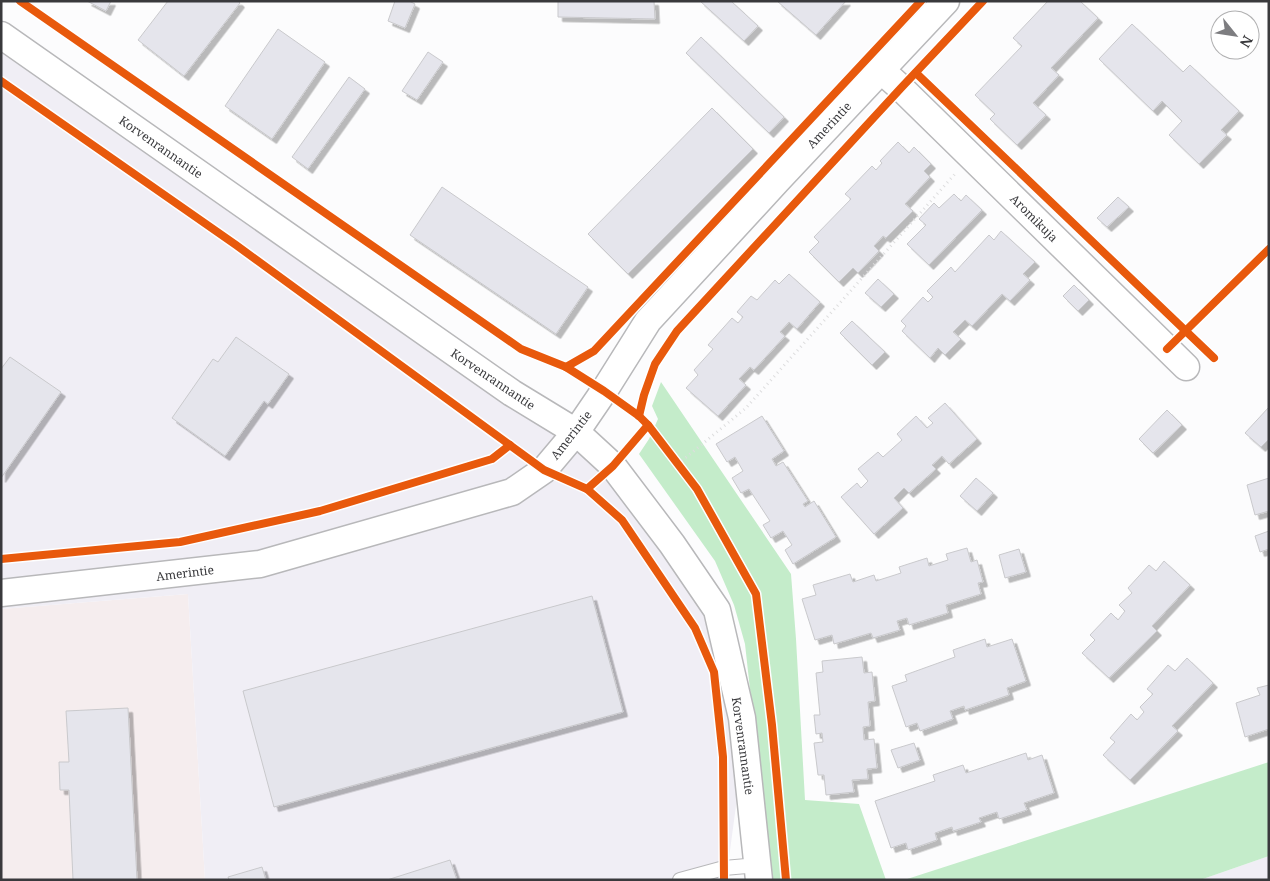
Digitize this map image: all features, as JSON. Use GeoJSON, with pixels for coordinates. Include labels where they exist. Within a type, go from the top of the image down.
{"type":"FeatureCollection","features":[{"type":"Feature","properties":{"kind":"street","name":"Amerintie"},"geometry":{"type":"LineString","coordinates":[[1,593],[260,564],[512,492],[544,470],[576,432],[648,321],[946,1]]}},
{"type":"Feature","properties":{"kind":"street","name":"Korvenrannantie"},"geometry":{"type":"LineString","coordinates":[[1,35],[512,393],[576,432],[614,466],[672,544],[717,610],[742,718],[759,872]]}},
{"type":"Feature","properties":{"kind":"street","name":"Aromikuja"},"geometry":{"type":"LineString","coordinates":[[881,70],[902,88],[1186,367]]}},
{"type":"Feature","properties":{"kind":"lane"},"geometry":{"type":"LineString","coordinates":[[680,880],[724,868],[759,872]]}},
{"type":"Feature","properties":{"kind":"path"},"geometry":{"type":"LineString","coordinates":[[672,456],[681,467],[746,408],[953,177],[967,153]]}},
{"type":"Feature","properties":{"kind":"shaded area"},"geometry":{"type":"Polygon","coordinates":[[[1,40],[576,432],[677,539],[748,717],[726,880],[205,880],[188,594],[1,609],[1,40]]]}},
{"type":"Feature","properties":{"kind":"shaded area"},"geometry":{"type":"Polygon","coordinates":[[[188,594],[205,880],[1,880],[1,609],[188,594]]]}},
{"type":"Feature","properties":{"kind":"shaded area"},"geometry":{"type":"Polygon","coordinates":[[[1269,856],[1269,880],[1200,880],[1269,856]]]}},
{"type":"Feature","properties":{"kind":"green space"},"geometry":{"type":"Polygon","coordinates":[[[661,382],[791,574],[805,800],[859,804],[886,880],[771,880],[745,644],[734,605],[715,561],[639,454],[649,439],[658,419],[652,406],[661,382]]]}},
{"type":"Feature","properties":{"kind":"green space"},"geometry":{"type":"Polygon","coordinates":[[[1269,762],[1269,856],[1200,880],[904,880],[1269,762]]]}},
{"type":"Feature","properties":{"kind":"building"},"geometry":{"type":"Polygon","coordinates":[[[87,1],[111,1],[106,11],[87,1]]]}},
{"type":"Feature","properties":{"kind":"building"},"geometry":{"type":"Polygon","coordinates":[[[168,1],[238,1],[240,3],[184,76],[138,40],[168,1]]]}},
{"type":"Feature","properties":{"kind":"building"},"geometry":{"type":"Polygon","coordinates":[[[395,1],[409,1],[415,4],[405,28],[388,21],[395,1]]]}},
{"type":"Feature","properties":{"kind":"building"},"geometry":{"type":"Polygon","coordinates":[[[558,1],[654,1],[655,19],[558,17],[558,1]]]}},
{"type":"Feature","properties":{"kind":"building"},"geometry":{"type":"Polygon","coordinates":[[[700,1],[731,1],[758,26],[744,41],[700,1]]]}},
{"type":"Feature","properties":{"kind":"building"},"geometry":{"type":"Polygon","coordinates":[[[777,1],[846,1],[816,35],[777,1]]]}},
{"type":"Feature","properties":{"kind":"building"},"geometry":{"type":"Polygon","coordinates":[[[1048,1],[1080,1],[1098,18],[1051,68],[1059,75],[1033,103],[1046,115],[1017,145],[990,119],[995,114],[975,95],[1022,46],[1013,38],[1048,1]]]}},
{"type":"Feature","properties":{"kind":"building"},"geometry":{"type":"Polygon","coordinates":[[[1132,24],[1183,72],[1190,65],[1239,111],[1221,130],[1227,135],[1199,164],[1169,135],[1182,121],[1162,101],[1153,111],[1099,59],[1132,24]]]}},
{"type":"Feature","properties":{"kind":"building"},"geometry":{"type":"Polygon","coordinates":[[[278,29],[325,62],[272,139],[225,106],[278,29]]]}},
{"type":"Feature","properties":{"kind":"building"},"geometry":{"type":"Polygon","coordinates":[[[701,37],[784,117],[769,133],[686,53],[701,37]]]}},
{"type":"Feature","properties":{"kind":"building"},"geometry":{"type":"Polygon","coordinates":[[[428,52],[443,62],[417,100],[402,91],[428,52]]]}},
{"type":"Feature","properties":{"kind":"building"},"geometry":{"type":"Polygon","coordinates":[[[349,77],[365,89],[308,169],[292,157],[349,77]]]}},
{"type":"Feature","properties":{"kind":"building"},"geometry":{"type":"Polygon","coordinates":[[[712,108],[753,149],[628,274],[588,234],[712,108]]]}},
{"type":"Feature","properties":{"kind":"building"},"geometry":{"type":"Polygon","coordinates":[[[898,142],[909,153],[914,147],[931,164],[924,171],[930,177],[905,204],[913,211],[886,238],[883,236],[874,246],[879,251],[858,273],[853,268],[839,282],[809,252],[819,242],[814,237],[851,199],[845,194],[872,166],[876,170],[882,163],[880,161],[898,142]]]}},
{"type":"Feature","properties":{"kind":"building"},"geometry":{"type":"Polygon","coordinates":[[[442,187],[588,287],[556,334],[410,235],[442,187]]]}},
{"type":"Feature","properties":{"kind":"building"},"geometry":{"type":"Polygon","coordinates":[[[954,194],[961,201],[966,195],[982,210],[929,265],[907,244],[926,225],[919,219],[934,203],[939,208],[954,194]]]}},
{"type":"Feature","properties":{"kind":"building"},"geometry":{"type":"Polygon","coordinates":[[[1118,197],[1129,207],[1107,227],[1097,218],[1118,197]]]}},
{"type":"Feature","properties":{"kind":"building"},"geometry":{"type":"Polygon","coordinates":[[[1001,231],[1035,262],[1023,274],[1030,280],[1010,301],[1002,294],[972,326],[965,320],[953,332],[961,339],[945,355],[938,348],[930,358],[902,331],[906,326],[901,321],[923,297],[928,302],[933,297],[927,291],[951,267],[955,272],[989,235],[994,240],[1001,231]]]}},
{"type":"Feature","properties":{"kind":"building"},"geometry":{"type":"Polygon","coordinates":[[[789,274],[820,302],[797,329],[789,322],[780,332],[785,336],[754,370],[750,367],[739,379],[746,385],[718,416],[686,388],[698,375],[694,370],[713,349],[708,345],[732,318],[738,323],[743,317],[737,312],[751,296],[757,300],[775,280],[779,284],[789,274]]]}},
{"type":"Feature","properties":{"kind":"building"},"geometry":{"type":"Polygon","coordinates":[[[878,279],[894,294],[881,307],[865,293],[878,279]]]}},
{"type":"Feature","properties":{"kind":"building"},"geometry":{"type":"Polygon","coordinates":[[[1074,285],[1089,300],[1078,311],[1063,296],[1074,285]]]}},
{"type":"Feature","properties":{"kind":"building"},"geometry":{"type":"Polygon","coordinates":[[[852,321],[885,352],[872,365],[840,333],[852,321]]]}},
{"type":"Feature","properties":{"kind":"building"},"geometry":{"type":"Polygon","coordinates":[[[236,337],[289,374],[268,404],[264,401],[225,456],[172,418],[213,359],[218,362],[236,337]]]}},
{"type":"Feature","properties":{"kind":"building"},"geometry":{"type":"Polygon","coordinates":[[[10,357],[61,392],[1,478],[1,369],[10,357]]]}},
{"type":"Feature","properties":{"kind":"building"},"geometry":{"type":"Polygon","coordinates":[[[945,403],[977,439],[949,464],[942,456],[932,465],[936,469],[909,493],[904,488],[894,498],[903,508],[874,534],[841,497],[857,483],[861,488],[868,481],[858,469],[878,452],[883,457],[902,440],[897,434],[916,416],[927,428],[933,423],[928,418],[945,403]]]}},
{"type":"Feature","properties":{"kind":"building"},"geometry":{"type":"Polygon","coordinates":[[[1269,407],[1269,439],[1261,447],[1245,433],[1269,407]]]}},
{"type":"Feature","properties":{"kind":"building"},"geometry":{"type":"Polygon","coordinates":[[[1167,410],[1182,425],[1153,453],[1139,439],[1167,410]]]}},
{"type":"Feature","properties":{"kind":"building"},"geometry":{"type":"Polygon","coordinates":[[[762,416],[784,451],[772,459],[776,466],[783,462],[808,501],[803,504],[805,507],[814,501],[836,537],[793,564],[785,550],[792,545],[783,531],[771,538],[763,525],[770,521],[749,489],[741,493],[732,478],[743,471],[735,457],[727,462],[716,444],[762,416]]]}},
{"type":"Feature","properties":{"kind":"building"},"geometry":{"type":"Polygon","coordinates":[[[976,478],[993,493],[977,511],[960,496],[976,478]]]}},
{"type":"Feature","properties":{"kind":"building"},"geometry":{"type":"Polygon","coordinates":[[[1269,478],[1269,511],[1255,515],[1247,485],[1269,478]]]}},
{"type":"Feature","properties":{"kind":"building"},"geometry":{"type":"Polygon","coordinates":[[[1269,531],[1269,549],[1260,552],[1255,536],[1269,531]]]}},
{"type":"Feature","properties":{"kind":"building"},"geometry":{"type":"Polygon","coordinates":[[[967,548],[971,562],[977,560],[983,582],[978,583],[981,594],[946,605],[948,613],[909,625],[907,618],[897,621],[900,630],[873,638],[871,633],[834,644],[832,635],[815,640],[802,599],[816,595],[813,585],[850,574],[853,582],[874,575],[876,581],[901,573],[899,567],[927,558],[929,566],[948,560],[946,554],[967,548]]]}},
{"type":"Feature","properties":{"kind":"building"},"geometry":{"type":"Polygon","coordinates":[[[1019,549],[1026,572],[1005,578],[999,555],[1019,549]]]}},
{"type":"Feature","properties":{"kind":"building"},"geometry":{"type":"Polygon","coordinates":[[[1164,561],[1190,585],[1152,626],[1157,631],[1109,678],[1082,653],[1095,640],[1090,635],[1111,613],[1118,620],[1125,611],[1119,605],[1132,593],[1128,588],[1149,565],[1156,571],[1164,561]]]}},
{"type":"Feature","properties":{"kind":"building"},"geometry":{"type":"Polygon","coordinates":[[[592,596],[623,712],[274,807],[243,691],[592,596]]]}},
{"type":"Feature","properties":{"kind":"building"},"geometry":{"type":"Polygon","coordinates":[[[985,639],[987,647],[1012,639],[1026,681],[1007,688],[1009,695],[965,710],[964,706],[950,711],[953,719],[920,731],[917,723],[906,727],[892,686],[907,681],[905,675],[955,657],[953,650],[985,639]]]}},
{"type":"Feature","properties":{"kind":"building"},"geometry":{"type":"Polygon","coordinates":[[[862,657],[864,673],[872,672],[875,701],[868,702],[870,726],[863,727],[864,740],[874,739],[877,768],[867,769],[868,779],[852,780],[854,792],[826,795],[824,775],[818,775],[814,743],[823,742],[822,733],[816,734],[814,715],[820,715],[816,673],[823,672],[822,661],[862,657]]]}},
{"type":"Feature","properties":{"kind":"building"},"geometry":{"type":"Polygon","coordinates":[[[1187,658],[1213,683],[1172,726],[1178,731],[1130,780],[1103,755],[1115,742],[1110,738],[1131,714],[1137,720],[1144,712],[1140,707],[1153,694],[1147,689],[1168,665],[1175,671],[1187,658]]]}},
{"type":"Feature","properties":{"kind":"building"},"geometry":{"type":"Polygon","coordinates":[[[1269,685],[1269,729],[1245,737],[1236,703],[1260,695],[1257,688],[1269,685]]]}},
{"type":"Feature","properties":{"kind":"building"},"geometry":{"type":"Polygon","coordinates":[[[128,708],[137,880],[73,880],[69,790],[60,790],[59,762],[69,762],[66,711],[128,708]]]}},
{"type":"Feature","properties":{"kind":"building"},"geometry":{"type":"Polygon","coordinates":[[[914,743],[920,760],[898,768],[891,750],[914,743]]]}},
{"type":"Feature","properties":{"kind":"building"},"geometry":{"type":"Polygon","coordinates":[[[1026,753],[1028,760],[1042,755],[1054,793],[1024,803],[1027,810],[999,819],[997,812],[979,818],[981,822],[953,831],[952,827],[935,833],[937,840],[908,850],[906,843],[891,848],[875,801],[935,781],[933,775],[963,765],[966,773],[1026,753]]]}},
{"type":"Feature","properties":{"kind":"building"},"geometry":{"type":"Polygon","coordinates":[[[450,860],[457,880],[387,880],[450,860]]]}},
{"type":"Feature","properties":{"kind":"building"},"geometry":{"type":"Polygon","coordinates":[[[262,867],[266,880],[229,880],[228,877],[262,867]]]}},
{"type":"Feature","properties":{"kind":"cycle path"},"geometry":{"type":"LineString","coordinates":[[20,1],[521,349],[566,367],[604,391],[639,416],[648,425],[697,489],[756,594],[772,725],[786,880]]}},
{"type":"Feature","properties":{"kind":"cycle path"},"geometry":{"type":"LineString","coordinates":[[566,367],[594,351],[921,1]]}},
{"type":"Feature","properties":{"kind":"cycle path"},"geometry":{"type":"LineString","coordinates":[[639,416],[655,364],[677,331],[983,1]]}},
{"type":"Feature","properties":{"kind":"cycle path"},"geometry":{"type":"LineString","coordinates":[[916,73],[1214,358]]}},
{"type":"Feature","properties":{"kind":"cycle path"},"geometry":{"type":"LineString","coordinates":[[1,81],[236,245],[544,470],[587,489],[613,466],[648,425]]}},
{"type":"Feature","properties":{"kind":"cycle path"},"geometry":{"type":"LineString","coordinates":[[1167,349],[1269,249]]}},
{"type":"Feature","properties":{"kind":"cycle path"},"geometry":{"type":"LineString","coordinates":[[1,559],[180,542],[320,511],[492,459],[510,445]]}},
{"type":"Feature","properties":{"kind":"cycle path"},"geometry":{"type":"LineString","coordinates":[[587,489],[622,520],[695,628],[714,672],[723,757],[724,880]]}}]}
